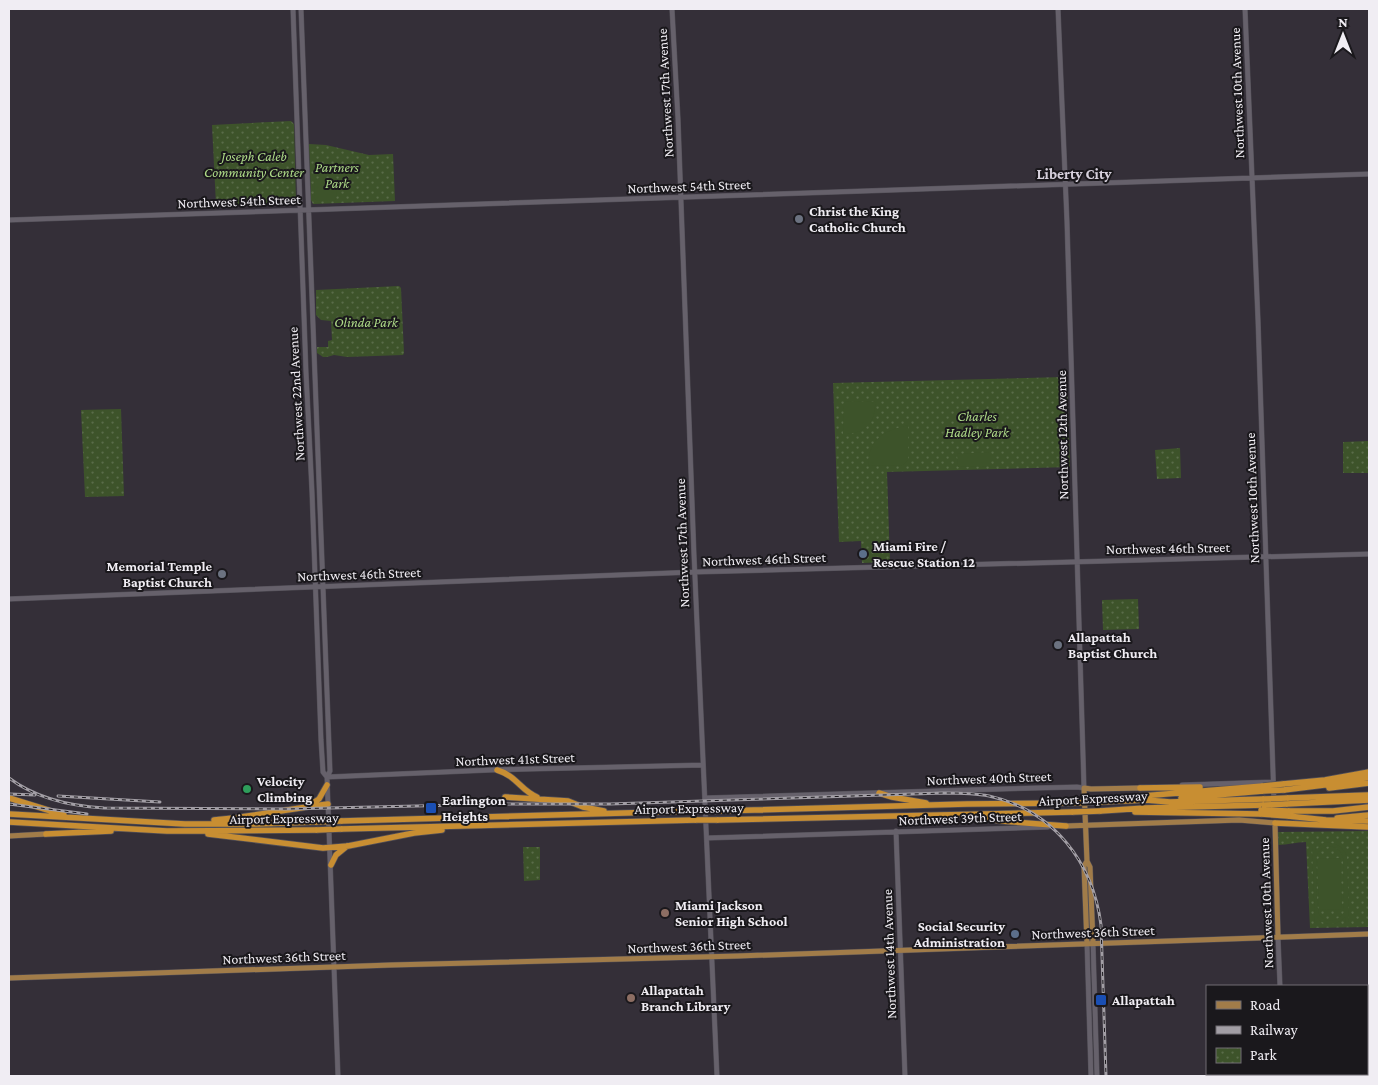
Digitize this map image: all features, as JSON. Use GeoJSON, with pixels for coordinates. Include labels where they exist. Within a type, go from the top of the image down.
{"type":"FeatureCollection","features":[{"type":"Feature","properties":{"kind":"highway"},"geometry":{"type":"LineString","coordinates":[[497,770],[510,775],[532,795],[546,799]]}},
{"type":"Feature","properties":{"kind":"highway"},"geometry":{"type":"LineString","coordinates":[[1284,787],[1369,772]]}},
{"type":"Feature","properties":{"kind":"highway"},"geometry":{"type":"LineString","coordinates":[[1146,800],[1332,784],[1369,777]]}},
{"type":"Feature","properties":{"kind":"highway"},"geometry":{"type":"LineString","coordinates":[[1284,787],[1312,789],[1369,783]]}},
{"type":"Feature","properties":{"kind":"highway"},"geometry":{"type":"LineString","coordinates":[[307,806],[319,800],[327,785]]}},
{"type":"Feature","properties":{"kind":"highway"},"geometry":{"type":"LineString","coordinates":[[1140,788],[1250,787],[1263,789]]}},
{"type":"Feature","properties":{"kind":"highway"},"geometry":{"type":"LineString","coordinates":[[1116,802],[1130,797],[1250,787]]}},
{"type":"Feature","properties":{"kind":"highway"},"geometry":{"type":"LineString","coordinates":[[879,793],[901,799],[951,805]]}},
{"type":"Feature","properties":{"kind":"highway","name":"Airport Expressway"},"geometry":{"type":"LineString","coordinates":[[9,822],[134,830],[317,830],[966,815],[1113,811],[1146,808],[1262,807],[1286,801],[1369,795]]}},
{"type":"Feature","properties":{"kind":"highway"},"geometry":{"type":"LineString","coordinates":[[505,797],[568,801],[616,814]]}},
{"type":"Feature","properties":{"kind":"highway"},"geometry":{"type":"LineString","coordinates":[[9,798],[75,818]]}},
{"type":"Feature","properties":{"kind":"highway","name":"Airport Expressway"},"geometry":{"type":"LineString","coordinates":[[9,814],[185,824],[255,824],[1146,800],[1262,807]]}},
{"type":"Feature","properties":{"kind":"highway","name":"Airport Expressway"},"geometry":{"type":"LineString","coordinates":[[1286,801],[1369,800]]}},
{"type":"Feature","properties":{"kind":"highway"},"geometry":{"type":"LineString","coordinates":[[185,824],[328,804]]}},
{"type":"Feature","properties":{"kind":"highway"},"geometry":{"type":"LineString","coordinates":[[1113,811],[1235,814],[1262,807],[1307,818],[1369,822]]}},
{"type":"Feature","properties":{"kind":"highway"},"geometry":{"type":"LineString","coordinates":[[1288,813],[1369,807]]}},
{"type":"Feature","properties":{"kind":"highway"},"geometry":{"type":"LineString","coordinates":[[966,815],[980,819],[1066,826]]}},
{"type":"Feature","properties":{"kind":"highway"},"geometry":{"type":"LineString","coordinates":[[1307,818],[1369,815]]}},
{"type":"Feature","properties":{"kind":"highway"},"geometry":{"type":"LineString","coordinates":[[1275,823],[1369,827]]}},
{"type":"Feature","properties":{"kind":"highway"},"geometry":{"type":"LineString","coordinates":[[196,831],[323,848],[348,846],[422,832],[487,826]]}},
{"type":"Feature","properties":{"kind":"highway"},"geometry":{"type":"LineString","coordinates":[[46,834],[134,830]]}},
{"type":"Feature","properties":{"kind":"highway"},"geometry":{"type":"LineString","coordinates":[[330,865],[338,853],[348,846]]}},
{"type":"Feature","properties":{"kind":"main road","name":"Northwest 22nd Avenue"},"geometry":{"type":"LineString","coordinates":[[293,9],[322,751],[323,772],[327,777]]}},
{"type":"Feature","properties":{"kind":"main road","name":"Northwest 22nd Avenue"},"geometry":{"type":"LineString","coordinates":[[300,9],[330,771],[327,777],[327,785],[338,1076]]}},
{"type":"Feature","properties":{"kind":"main road","name":"Northwest 17th Avenue"},"geometry":{"type":"LineString","coordinates":[[672,9],[716,1076]]}},
{"type":"Feature","properties":{"kind":"main road","name":"Northwest 12th Avenue"},"geometry":{"type":"LineString","coordinates":[[1058,9],[1066,184],[1086,826],[1087,861],[1084,866],[1097,1076]]}},
{"type":"Feature","properties":{"kind":"main road","name":"Northwest 10th Avenue"},"geometry":{"type":"LineString","coordinates":[[1245,9],[1280,985]]}},
{"type":"Feature","properties":{"kind":"main road","name":"Northwest 54th Street"},"geometry":{"type":"LineString","coordinates":[[9,220],[1369,174]]}},
{"type":"Feature","properties":{"kind":"main road","name":"Northwest 46th Street"},"geometry":{"type":"LineString","coordinates":[[9,599],[695,572],[1369,554]]}},
{"type":"Feature","properties":{"kind":"main road","name":"Northwest 41st Street"},"geometry":{"type":"LineString","coordinates":[[327,777],[497,770],[703,765]]}},
{"type":"Feature","properties":{"kind":"main road","name":"Northwest 40th Street"},"geometry":{"type":"LineString","coordinates":[[705,798],[1044,788],[1140,788],[1273,782]]}},
{"type":"Feature","properties":{"kind":"main road","name":"Northwest 39th Street"},"geometry":{"type":"LineString","coordinates":[[707,838],[1239,820],[1275,823]]}},
{"type":"Feature","properties":{"kind":"main road","name":"Northwest 14th Avenue"},"geometry":{"type":"LineString","coordinates":[[896,831],[905,1076]]}},
{"type":"Feature","properties":{"kind":"main road"},"geometry":{"type":"LineString","coordinates":[[9,836],[46,834]]}},
{"type":"Feature","properties":{"kind":"main road","name":"Northwest 36th Street"},"geometry":{"type":"LineString","coordinates":[[9,978],[712,957],[1369,934]]}},
{"type":"Feature","properties":{"kind":"main road","name":"Northwest 12th Avenue"},"geometry":{"type":"LineString","coordinates":[[1090,943],[1091,1076]]}},
{"type":"Feature","properties":{"kind":"green space","name":"Joseph Caleb Community Center"},"geometry":{"type":"Polygon","coordinates":[[[291,121],[294,124],[296,202],[216,205],[212,125],[291,121]]]}},
{"type":"Feature","properties":{"kind":"green space","name":"Partners Park"},"geometry":{"type":"Polygon","coordinates":[[[309,144],[326,145],[369,155],[393,154],[395,201],[313,204],[311,200],[309,144]]]}},
{"type":"Feature","properties":{"kind":"green space"},"geometry":{"type":"Polygon","coordinates":[[[323,177],[331,180],[337,189],[335,200],[317,201],[315,199],[314,180],[323,177]]]}},
{"type":"Feature","properties":{"kind":"green space","name":"Olinda Park"},"geometry":{"type":"Polygon","coordinates":[[[399,286],[401,288],[403,355],[347,357],[334,355],[323,357],[317,353],[317,347],[328,347],[328,341],[332,340],[331,321],[321,320],[316,315],[316,290],[399,286]]]}},
{"type":"Feature","properties":{"kind":"green space","name":"Charles Hadley Park"},"geometry":{"type":"Polygon","coordinates":[[[1064,377],[1067,379],[1070,467],[887,472],[890,562],[862,563],[861,541],[839,542],[833,383],[1064,377]]]}},
{"type":"Feature","properties":{"kind":"green space"},"geometry":{"type":"Polygon","coordinates":[[[846,401],[875,402],[875,409],[867,426],[857,432],[843,434],[844,404],[846,401]]]}},
{"type":"Feature","properties":{"kind":"green space"},"geometry":{"type":"Polygon","coordinates":[[[121,409],[124,496],[85,497],[81,410],[121,409]]]}},
{"type":"Feature","properties":{"kind":"green space"},"geometry":{"type":"Polygon","coordinates":[[[908,425],[908,460],[903,465],[868,466],[871,449],[879,438],[891,430],[908,425]]]}},
{"type":"Feature","properties":{"kind":"green space"},"geometry":{"type":"Polygon","coordinates":[[[1368,441],[1369,473],[1343,473],[1343,442],[1368,441]]]}},
{"type":"Feature","properties":{"kind":"green space"},"geometry":{"type":"Polygon","coordinates":[[[1180,448],[1181,478],[1157,479],[1155,450],[1180,448]]]}},
{"type":"Feature","properties":{"kind":"green space"},"geometry":{"type":"Polygon","coordinates":[[[990,452],[990,466],[958,467],[957,454],[990,452]]]}},
{"type":"Feature","properties":{"kind":"green space"},"geometry":{"type":"Polygon","coordinates":[[[1138,599],[1139,629],[1103,630],[1102,600],[1138,599]]]}},
{"type":"Feature","properties":{"kind":"green space"},"geometry":{"type":"Polygon","coordinates":[[[1369,831],[1369,927],[1310,928],[1306,842],[1278,845],[1278,832],[1369,831]]]}},
{"type":"Feature","properties":{"kind":"green space"},"geometry":{"type":"Polygon","coordinates":[[[1323,843],[1331,843],[1341,847],[1347,857],[1349,923],[1346,923],[1345,917],[1339,922],[1331,924],[1321,922],[1318,919],[1318,924],[1315,924],[1312,846],[1315,846],[1316,850],[1323,843]],[[1329,846],[1318,853],[1316,859],[1318,910],[1319,914],[1328,921],[1339,918],[1344,912],[1343,858],[1340,851],[1329,846]]]}},
{"type":"Feature","properties":{"kind":"green space"},"geometry":{"type":"Polygon","coordinates":[[[523,847],[540,847],[540,880],[524,881],[523,847]]]}},
{"type":"Feature","properties":{"kind":"green space"},"geometry":{"type":"Polygon","coordinates":[[[1340,858],[1342,909],[1319,910],[1317,859],[1340,858]]]}},
{"type":"Feature","properties":{"kind":"railway"},"geometry":{"type":"LineString","coordinates":[[9,778],[31,791],[54,800],[104,808],[286,809],[503,804],[610,804],[943,793],[989,796],[1012,803],[1032,813],[1050,826],[1066,842],[1079,860],[1089,880],[1097,902],[1101,925],[1106,1076]]}},
{"type":"Feature","properties":{"kind":"railway"},"geometry":{"type":"LineString","coordinates":[[9,794],[35,795]]}},
{"type":"Feature","properties":{"kind":"railway"},"geometry":{"type":"LineString","coordinates":[[58,796],[160,802]]}},
{"type":"Feature","properties":{"kind":"railway"},"geometry":{"type":"LineString","coordinates":[[9,804],[87,814]]}},
{"type":"Feature","properties":{"kind":"place","name":"Christ the King Catholic Church"},"geometry":{"type":"Point","coordinates":[799,219]}},
{"type":"Feature","properties":{"kind":"place","name":"Miami Fire / Rescue Station 12"},"geometry":{"type":"Point","coordinates":[863,554]}},
{"type":"Feature","properties":{"kind":"place","name":"Memorial Temple Baptist Church"},"geometry":{"type":"Point","coordinates":[222,574]}},
{"type":"Feature","properties":{"kind":"place","name":"Allapattah Baptist Church"},"geometry":{"type":"Point","coordinates":[1058,645]}},
{"type":"Feature","properties":{"kind":"place","name":"Velocity Climbing"},"geometry":{"type":"Point","coordinates":[247,789]}},
{"type":"Feature","properties":{"kind":"place","name":"Earlington Heights"},"geometry":{"type":"Point","coordinates":[431,808]}},
{"type":"Feature","properties":{"kind":"place","name":"Miami Jackson Senior High School"},"geometry":{"type":"Point","coordinates":[665,913]}},
{"type":"Feature","properties":{"kind":"place","name":"Social Security Administration"},"geometry":{"type":"Point","coordinates":[1015,934]}},
{"type":"Feature","properties":{"kind":"place","name":"Allapattah Branch Library"},"geometry":{"type":"Point","coordinates":[631,998]}},
{"type":"Feature","properties":{"kind":"place","name":"Allapattah"},"geometry":{"type":"Point","coordinates":[1101,1000]}},
{"type":"Feature","properties":{"kind":"district","name":"Liberty City"},"geometry":{"type":"Point","coordinates":[1074,174]}}]}
